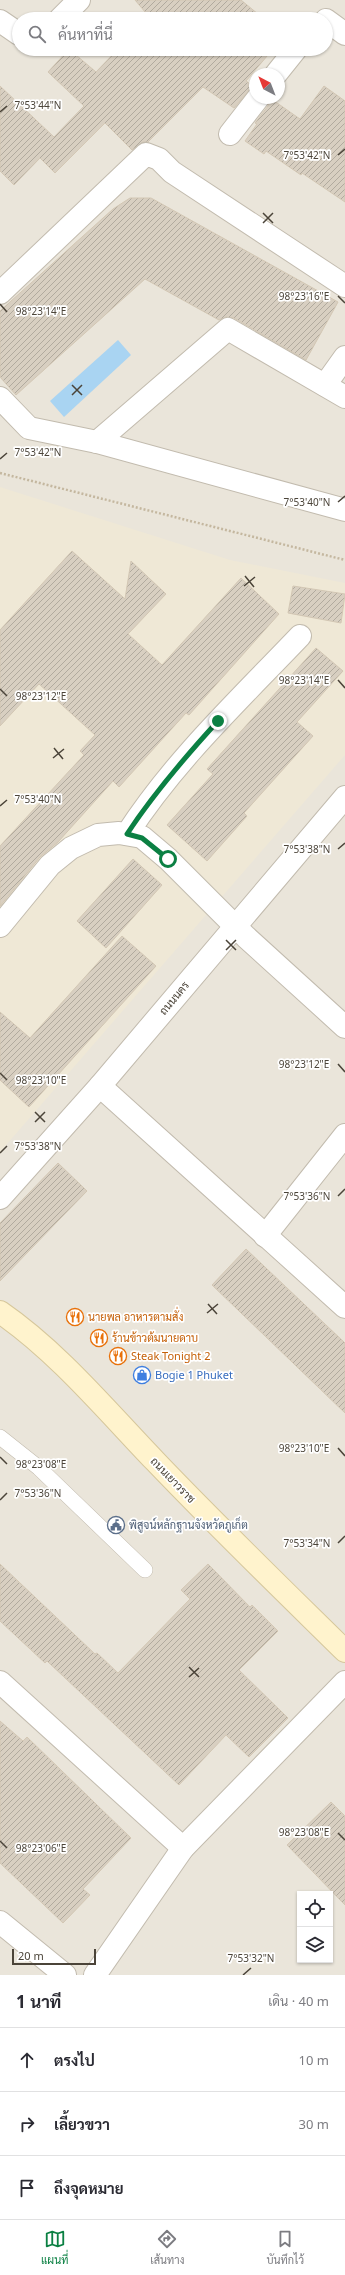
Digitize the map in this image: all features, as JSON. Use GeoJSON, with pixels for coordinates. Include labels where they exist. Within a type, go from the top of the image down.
{"type":"FeatureCollection","features":[{"type":"Feature","properties":{"kind":"main road","name":"ถนนเยาวราช"},"geometry":{"type":"LineString","coordinates":[[0,1312],[40,1344],[74,1377],[212,1521],[345,1651]]}},
{"type":"Feature","properties":{"kind":"street"},"geometry":{"type":"LineString","coordinates":[[67,12],[79,0]]}},
{"type":"Feature","properties":{"kind":"street"},"geometry":{"type":"LineString","coordinates":[[0,21],[12,29]]}},
{"type":"Feature","properties":{"kind":"street"},"geometry":{"type":"LineString","coordinates":[[333,25],[345,34]]}},
{"type":"Feature","properties":{"kind":"street"},"geometry":{"type":"LineString","coordinates":[[281,68],[290,56]]}},
{"type":"Feature","properties":{"kind":"street"},"geometry":{"type":"LineString","coordinates":[[230,134],[253,104]]}},
{"type":"Feature","properties":{"kind":"street"},"geometry":{"type":"LineString","coordinates":[[0,293],[146,154],[159,159],[172,172],[345,286]]}},
{"type":"Feature","properties":{"kind":"street"},"geometry":{"type":"LineString","coordinates":[[97,442],[228,329],[345,397]]}},
{"type":"Feature","properties":{"kind":"street"},"geometry":{"type":"LineString","coordinates":[[325,385],[345,357]]}},
{"type":"Feature","properties":{"kind":"street"},"geometry":{"type":"LineString","coordinates":[[0,398],[29,428],[97,442],[345,510]]}},
{"type":"Feature","properties":{"kind":"street"},"geometry":{"type":"LineString","coordinates":[[127,834],[149,800],[174,768],[300,636]]}},
{"type":"Feature","properties":{"kind":"street","name":"ถนนนคร"},"geometry":{"type":"LineString","coordinates":[[0,1198],[100,1086],[345,797]]}},
{"type":"Feature","properties":{"kind":"street"},"geometry":{"type":"LineString","coordinates":[[0,926],[50,865],[71,848],[98,836],[119,833],[142,838],[168,859],[235,926],[345,1027]]}},
{"type":"Feature","properties":{"kind":"street"},"geometry":{"type":"LineString","coordinates":[[100,1086],[345,1307]]}},
{"type":"Feature","properties":{"kind":"street"},"geometry":{"type":"LineString","coordinates":[[265,1236],[345,1135]]}},
{"type":"Feature","properties":{"kind":"street"},"geometry":{"type":"LineString","coordinates":[[0,1682],[183,1848]]}},
{"type":"Feature","properties":{"kind":"street"},"geometry":{"type":"LineString","coordinates":[[95,1975],[183,1848],[345,1682]]}},
{"type":"Feature","properties":{"kind":"street"},"geometry":{"type":"LineString","coordinates":[[0,1922],[65,1975]]}},
{"type":"Feature","properties":{"kind":"lane"},"geometry":{"type":"LineString","coordinates":[[0,1437],[39,1468],[145,1570]]}},
{"type":"Feature","properties":{"kind":"path"},"geometry":{"type":"LineString","coordinates":[[0,473],[345,560]]}},
{"type":"Feature","properties":{"kind":"shaded area"},"geometry":{"type":"Polygon","coordinates":[[[0,0],[345,0],[345,1975],[0,1975],[0,0]]]}},
{"type":"Feature","properties":{"kind":"shaded area"},"geometry":{"type":"Polygon","coordinates":[[[0,487],[230,560],[345,583],[345,755],[0,1152],[0,487]]]}},
{"type":"Feature","properties":{"kind":"water"},"geometry":{"type":"Polygon","coordinates":[[[118,340],[131,355],[64,417],[50,401],[118,340]]]}},
{"type":"Feature","properties":{"kind":"building"},"geometry":{"type":"Polygon","coordinates":[[[135,0],[241,0],[256,12],[145,12],[135,0]]]}},
{"type":"Feature","properties":{"kind":"building"},"geometry":{"type":"Polygon","coordinates":[[[63,56],[77,56],[96,72],[111,56],[267,56],[257,68],[249,68],[249,77],[246,81],[249,83],[249,91],[234,108],[203,87],[148,142],[143,142],[132,150],[105,123],[55,173],[40,158],[14,185],[0,171],[0,86],[54,137],[84,106],[48,72],[63,56]]]}},
{"type":"Feature","properties":{"kind":"building"},"geometry":{"type":"Polygon","coordinates":[[[324,86],[345,101],[345,202],[266,151],[264,154],[245,141],[257,124],[255,123],[268,104],[279,104],[300,119],[324,86]]]}},
{"type":"Feature","properties":{"kind":"building"},"geometry":{"type":"Polygon","coordinates":[[[130,198],[151,198],[338,302],[306,360],[234,318],[226,317],[219,320],[145,279],[16,395],[0,377],[0,311],[113,209],[130,198]]]}},
{"type":"Feature","properties":{"kind":"building"},"geometry":{"type":"Polygon","coordinates":[[[72,551],[125,599],[131,561],[166,594],[128,634],[162,665],[241,578],[279,614],[189,715],[186,713],[119,787],[113,781],[58,842],[40,857],[0,906],[0,846],[84,755],[80,751],[95,735],[39,684],[0,726],[0,630],[72,551]]]}},
{"type":"Feature","properties":{"kind":"building"},"geometry":{"type":"Polygon","coordinates":[[[293,586],[345,594],[341,623],[288,613],[293,586]]]}},
{"type":"Feature","properties":{"kind":"building"},"geometry":{"type":"Polygon","coordinates":[[[316,648],[343,671],[297,722],[313,736],[244,813],[247,816],[207,861],[167,825],[213,774],[207,769],[316,648]]]}},
{"type":"Feature","properties":{"kind":"building"},"geometry":{"type":"Polygon","coordinates":[[[133,859],[162,885],[106,948],[77,921],[133,859]]]}},
{"type":"Feature","properties":{"kind":"building"},"geometry":{"type":"Polygon","coordinates":[[[122,936],[156,966],[29,1107],[0,1080],[0,1012],[30,1038],[122,936]]]}},
{"type":"Feature","properties":{"kind":"building"},"geometry":{"type":"Polygon","coordinates":[[[58,1163],[87,1191],[0,1281],[0,1223],[58,1163]]]}},
{"type":"Feature","properties":{"kind":"building"},"geometry":{"type":"Polygon","coordinates":[[[246,1249],[345,1343],[345,1413],[212,1285],[246,1249]]]}},
{"type":"Feature","properties":{"kind":"building"},"geometry":{"type":"Polygon","coordinates":[[[0,1564],[95,1654],[97,1653],[118,1673],[190,1599],[181,1590],[208,1564],[250,1607],[252,1605],[278,1631],[239,1670],[288,1718],[249,1757],[226,1735],[179,1785],[47,1661],[45,1663],[0,1621],[0,1564]]]}},
{"type":"Feature","properties":{"kind":"building"},"geometry":{"type":"Polygon","coordinates":[[[0,1721],[23,1741],[27,1737],[131,1838],[83,1889],[90,1895],[63,1923],[0,1863],[0,1721]]]}},
{"type":"Feature","properties":{"kind":"building"},"geometry":{"type":"Polygon","coordinates":[[[331,1802],[345,1816],[345,1905],[333,1891],[287,1845],[331,1802]]]}},
{"type":"Feature","properties":{"kind":"place","name":"นายพล อาหารตามสั่ง"},"geometry":{"type":"Point","coordinates":[75,1317]}},
{"type":"Feature","properties":{"kind":"place","name":"ร้านข้าวต้มนายดาบ"},"geometry":{"type":"Point","coordinates":[99,1338]}},
{"type":"Feature","properties":{"kind":"place","name":"Steak Tonight 2"},"geometry":{"type":"Point","coordinates":[118,1356]}},
{"type":"Feature","properties":{"kind":"place","name":"Bogie 1 Phuket"},"geometry":{"type":"Point","coordinates":[142,1375]}},
{"type":"Feature","properties":{"kind":"place","name":"พิสูจน์หลักฐานจังหวัดภูเก็ต"},"geometry":{"type":"Point","coordinates":[116,1525]}},
{"type":"Feature","properties":{"kind":"route"},"geometry":{"type":"LineString","coordinates":[[168,859],[142,838],[127,834],[149,800],[174,768],[218,721]]}}]}
